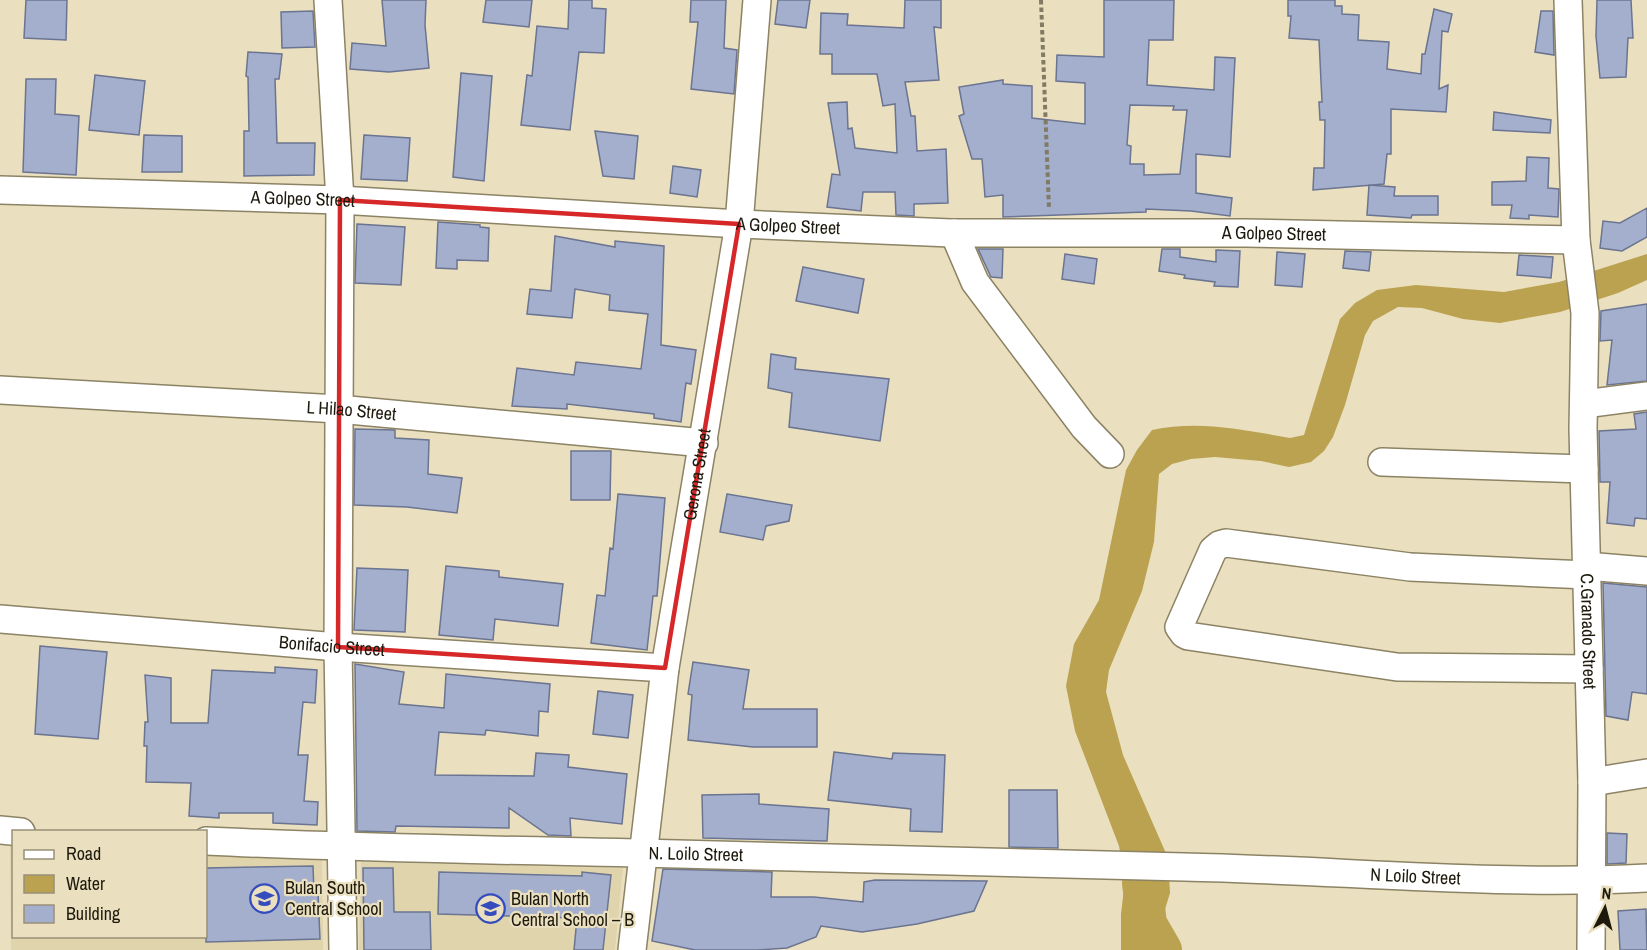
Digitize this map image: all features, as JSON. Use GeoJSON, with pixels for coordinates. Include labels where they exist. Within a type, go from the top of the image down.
{"type":"FeatureCollection","features":[{"type":"Feature","properties":{"kind":"street"},"geometry":{"type":"LineString","coordinates":[[328,0],[340,200],[338,647],[343,950]]}},
{"type":"Feature","properties":{"kind":"street","name":"Gerona Street"},"geometry":{"type":"LineString","coordinates":[[632,950],[665,668],[739,224],[757,0]]}},
{"type":"Feature","properties":{"kind":"street","name":"C.Granado Street"},"geometry":{"type":"LineString","coordinates":[[1568,0],[1576,240],[1585,313],[1584,469],[1592,782],[1592,950]]}},
{"type":"Feature","properties":{"kind":"street","name":"A Golpeo Street"},"geometry":{"type":"LineString","coordinates":[[0,190],[340,200],[739,224],[954,233],[1246,233],[1576,240]]}},
{"type":"Feature","properties":{"kind":"street"},"geometry":{"type":"LineString","coordinates":[[954,233],[975,282],[1084,427],[1110,454]]}},
{"type":"Feature","properties":{"kind":"street","name":"L Hilao Street"},"geometry":{"type":"LineString","coordinates":[[0,390],[338,409],[704,442]]}},
{"type":"Feature","properties":{"kind":"street"},"geometry":{"type":"LineString","coordinates":[[1584,404],[1647,396]]}},
{"type":"Feature","properties":{"kind":"street"},"geometry":{"type":"LineString","coordinates":[[1382,462],[1584,469]]}},
{"type":"Feature","properties":{"kind":"street"},"geometry":{"type":"LineString","coordinates":[[1589,669],[1397,666],[1188,636],[1179,627],[1213,550],[1226,543],[1410,567],[1647,572]]}},
{"type":"Feature","properties":{"kind":"street","name":"Bonifacio Street"},"geometry":{"type":"LineString","coordinates":[[0,619],[338,647],[665,668]]}},
{"type":"Feature","properties":{"kind":"street"},"geometry":{"type":"LineString","coordinates":[[1592,782],[1647,773]]}},
{"type":"Feature","properties":{"kind":"street","name":"N. Loilo Street"},"geometry":{"type":"LineString","coordinates":[[207,841],[341,848],[1186,867]]}},
{"type":"Feature","properties":{"kind":"street","name":"N Loilo Street"},"geometry":{"type":"LineString","coordinates":[[1186,867],[1502,880],[1592,881],[1647,878]]}},
{"type":"Feature","properties":{"kind":"path"},"geometry":{"type":"LineString","coordinates":[[1041,0],[1050,233]]}},
{"type":"Feature","properties":{"kind":"highlighted area"},"geometry":{"type":"Polygon","coordinates":[[[340,200],[739,224],[665,668],[338,647],[340,200]]]}},
{"type":"Feature","properties":{"kind":"shaded area","name":"Bulan South Central School"},"geometry":{"type":"Polygon","coordinates":[[[10,844],[12,844],[12,938],[207,938],[207,853],[322,859],[323,950],[11,950],[10,844]]]}},
{"type":"Feature","properties":{"kind":"shaded area","name":"Bulan North Central School – B"},"geometry":{"type":"Polygon","coordinates":[[[361,862],[623,868],[615,950],[359,950],[361,862]]]}},
{"type":"Feature","properties":{"kind":"water"},"geometry":{"type":"Polygon","coordinates":[[[1647,254],[1647,280],[1618,293],[1560,312],[1500,323],[1463,319],[1422,308],[1398,307],[1373,321],[1365,335],[1345,405],[1333,437],[1324,451],[1311,462],[1289,467],[1261,461],[1215,457],[1191,459],[1172,464],[1159,474],[1154,542],[1142,591],[1109,670],[1106,692],[1123,755],[1168,858],[1170,893],[1162,919],[1151,940],[1152,950],[1121,950],[1121,914],[1125,880],[1119,846],[1075,731],[1066,686],[1074,644],[1099,600],[1126,470],[1152,430],[1204,426],[1290,438],[1304,435],[1340,319],[1355,303],[1377,290],[1416,285],[1504,292],[1559,282],[1647,254]]]}},
{"type":"Feature","properties":{"kind":"building"},"geometry":{"type":"Polygon","coordinates":[[[26,0],[67,0],[66,40],[24,38],[26,0]]]}},
{"type":"Feature","properties":{"kind":"building"},"geometry":{"type":"Polygon","coordinates":[[[382,0],[426,0],[425,25],[429,68],[389,72],[350,69],[352,43],[386,46],[382,0]]]}},
{"type":"Feature","properties":{"kind":"building"},"geometry":{"type":"Polygon","coordinates":[[[486,0],[532,0],[529,27],[483,22],[486,0]]]}},
{"type":"Feature","properties":{"kind":"building"},"geometry":{"type":"Polygon","coordinates":[[[569,0],[592,0],[592,8],[606,9],[604,53],[579,52],[570,130],[521,125],[527,75],[532,76],[537,26],[568,29],[569,0]]]}},
{"type":"Feature","properties":{"kind":"building"},"geometry":{"type":"Polygon","coordinates":[[[691,0],[726,0],[724,48],[737,50],[734,94],[691,89],[698,22],[690,22],[691,0]]]}},
{"type":"Feature","properties":{"kind":"building"},"geometry":{"type":"Polygon","coordinates":[[[778,0],[810,0],[806,28],[775,24],[778,0]]]}},
{"type":"Feature","properties":{"kind":"building"},"geometry":{"type":"Polygon","coordinates":[[[905,0],[941,0],[941,28],[934,27],[939,80],[905,82],[911,116],[915,116],[917,151],[946,149],[948,203],[914,204],[914,216],[896,215],[895,192],[863,192],[861,211],[827,207],[832,174],[840,175],[828,103],[847,102],[848,129],[852,128],[855,148],[897,153],[895,104],[883,106],[877,74],[832,74],[832,54],[820,54],[821,13],[848,14],[847,25],[904,28],[905,0]]]}},
{"type":"Feature","properties":{"kind":"building"},"geometry":{"type":"Polygon","coordinates":[[[1104,0],[1174,0],[1173,40],[1149,40],[1147,85],[1214,90],[1215,57],[1235,58],[1230,157],[1196,154],[1196,193],[1232,198],[1230,216],[1146,209],[1146,212],[1003,217],[1003,195],[985,197],[982,159],[972,159],[959,116],[964,114],[959,87],[1003,80],[1003,84],[1032,86],[1032,118],[1085,124],[1085,83],[1056,81],[1057,55],[1104,57],[1104,0]],[[1130,105],[1127,145],[1131,146],[1130,164],[1144,164],[1144,175],[1180,174],[1187,110],[1173,110],[1174,106],[1130,105]]]}},
{"type":"Feature","properties":{"kind":"building"},"geometry":{"type":"Polygon","coordinates":[[[1288,0],[1335,0],[1335,6],[1342,6],[1342,14],[1359,15],[1358,40],[1389,42],[1387,69],[1421,74],[1422,54],[1425,54],[1434,9],[1452,14],[1448,32],[1442,31],[1439,89],[1448,85],[1446,112],[1391,109],[1391,154],[1387,154],[1384,184],[1313,190],[1314,168],[1324,168],[1325,120],[1320,120],[1319,102],[1322,102],[1319,40],[1289,38],[1291,16],[1288,16],[1288,0]]]}},
{"type":"Feature","properties":{"kind":"building"},"geometry":{"type":"Polygon","coordinates":[[[1597,0],[1631,0],[1633,38],[1628,38],[1626,77],[1600,78],[1596,36],[1597,0]]]}},
{"type":"Feature","properties":{"kind":"building"},"geometry":{"type":"Polygon","coordinates":[[[313,11],[315,47],[282,48],[281,12],[313,11]]]}},
{"type":"Feature","properties":{"kind":"building"},"geometry":{"type":"Polygon","coordinates":[[[1541,11],[1553,11],[1554,55],[1535,52],[1541,11]]]}},
{"type":"Feature","properties":{"kind":"building"},"geometry":{"type":"Polygon","coordinates":[[[248,52],[282,54],[279,79],[275,79],[277,143],[315,143],[314,175],[244,176],[244,131],[249,131],[248,77],[246,76],[248,52]]]}},
{"type":"Feature","properties":{"kind":"building"},"geometry":{"type":"Polygon","coordinates":[[[461,73],[492,76],[484,181],[453,177],[461,73]]]}},
{"type":"Feature","properties":{"kind":"building"},"geometry":{"type":"Polygon","coordinates":[[[95,75],[145,81],[139,135],[89,130],[95,75]]]}},
{"type":"Feature","properties":{"kind":"building"},"geometry":{"type":"Polygon","coordinates":[[[26,79],[56,79],[55,114],[79,116],[76,175],[23,172],[26,79]]]}},
{"type":"Feature","properties":{"kind":"building"},"geometry":{"type":"Polygon","coordinates":[[[1494,112],[1551,120],[1550,133],[1493,130],[1494,112]]]}},
{"type":"Feature","properties":{"kind":"building"},"geometry":{"type":"Polygon","coordinates":[[[595,131],[638,136],[634,179],[603,176],[595,131]]]}},
{"type":"Feature","properties":{"kind":"building"},"geometry":{"type":"Polygon","coordinates":[[[144,135],[182,136],[182,172],[142,172],[144,135]]]}},
{"type":"Feature","properties":{"kind":"building"},"geometry":{"type":"Polygon","coordinates":[[[364,135],[410,138],[407,181],[361,179],[364,135]]]}},
{"type":"Feature","properties":{"kind":"building"},"geometry":{"type":"Polygon","coordinates":[[[1527,157],[1549,158],[1548,188],[1559,189],[1558,217],[1529,215],[1529,219],[1510,218],[1512,205],[1492,205],[1492,182],[1526,181],[1527,157]]]}},
{"type":"Feature","properties":{"kind":"building"},"geometry":{"type":"Polygon","coordinates":[[[673,166],[701,170],[697,197],[670,193],[673,166]]]}},
{"type":"Feature","properties":{"kind":"building"},"geometry":{"type":"Polygon","coordinates":[[[1369,185],[1395,187],[1394,196],[1438,196],[1438,215],[1412,215],[1411,218],[1367,215],[1369,185]]]}},
{"type":"Feature","properties":{"kind":"building"},"geometry":{"type":"Polygon","coordinates":[[[1647,208],[1647,237],[1622,251],[1600,248],[1603,221],[1620,223],[1647,208]]]}},
{"type":"Feature","properties":{"kind":"building"},"geometry":{"type":"Polygon","coordinates":[[[438,222],[480,225],[480,227],[489,228],[488,261],[457,260],[457,269],[436,268],[438,222]]]}},
{"type":"Feature","properties":{"kind":"building"},"geometry":{"type":"Polygon","coordinates":[[[357,224],[405,227],[401,285],[355,283],[357,224]]]}},
{"type":"Feature","properties":{"kind":"building"},"geometry":{"type":"Polygon","coordinates":[[[555,236],[615,247],[615,241],[664,246],[661,345],[696,350],[691,384],[686,383],[681,422],[654,418],[654,414],[567,404],[567,409],[512,406],[517,368],[574,375],[576,362],[641,369],[648,314],[609,310],[610,295],[575,289],[572,318],[527,314],[530,289],[551,291],[555,236]]]}},
{"type":"Feature","properties":{"kind":"building"},"geometry":{"type":"Polygon","coordinates":[[[978,249],[1003,249],[1002,278],[991,277],[978,249]]]}},
{"type":"Feature","properties":{"kind":"building"},"geometry":{"type":"Polygon","coordinates":[[[1162,249],[1180,249],[1180,257],[1216,262],[1216,250],[1240,251],[1238,287],[1214,286],[1215,282],[1184,278],[1185,275],[1159,271],[1162,249]]]}},
{"type":"Feature","properties":{"kind":"building"},"geometry":{"type":"Polygon","coordinates":[[[1345,251],[1371,252],[1369,271],[1343,268],[1345,251]]]}},
{"type":"Feature","properties":{"kind":"building"},"geometry":{"type":"Polygon","coordinates":[[[1277,252],[1305,254],[1302,287],[1275,285],[1277,252]]]}},
{"type":"Feature","properties":{"kind":"building"},"geometry":{"type":"Polygon","coordinates":[[[1065,254],[1097,259],[1094,284],[1062,279],[1065,254]]]}},
{"type":"Feature","properties":{"kind":"building"},"geometry":{"type":"Polygon","coordinates":[[[1519,255],[1553,257],[1551,278],[1517,275],[1519,255]]]}},
{"type":"Feature","properties":{"kind":"building"},"geometry":{"type":"Polygon","coordinates":[[[803,267],[864,279],[858,313],[796,301],[803,267]]]}},
{"type":"Feature","properties":{"kind":"building"},"geometry":{"type":"Polygon","coordinates":[[[1647,304],[1647,381],[1607,385],[1612,340],[1600,341],[1601,311],[1647,304]]]}},
{"type":"Feature","properties":{"kind":"building"},"geometry":{"type":"Polygon","coordinates":[[[771,354],[796,358],[795,369],[889,379],[880,441],[789,427],[792,393],[768,388],[771,354]]]}},
{"type":"Feature","properties":{"kind":"building"},"geometry":{"type":"Polygon","coordinates":[[[1647,412],[1647,519],[1635,518],[1634,526],[1607,523],[1610,482],[1600,482],[1599,431],[1636,429],[1634,414],[1647,412]]]}},
{"type":"Feature","properties":{"kind":"building"},"geometry":{"type":"Polygon","coordinates":[[[355,429],[395,430],[395,438],[429,440],[428,474],[462,478],[457,513],[407,507],[354,505],[355,429]]]}},
{"type":"Feature","properties":{"kind":"building"},"geometry":{"type":"Polygon","coordinates":[[[571,451],[611,451],[610,500],[571,500],[571,451]]]}},
{"type":"Feature","properties":{"kind":"building"},"geometry":{"type":"Polygon","coordinates":[[[618,494],[665,498],[657,596],[653,596],[647,650],[591,643],[597,595],[605,596],[610,548],[613,549],[618,494]]]}},
{"type":"Feature","properties":{"kind":"building"},"geometry":{"type":"Polygon","coordinates":[[[727,494],[792,505],[789,521],[766,526],[763,540],[720,532],[727,494]]]}},
{"type":"Feature","properties":{"kind":"building"},"geometry":{"type":"Polygon","coordinates":[[[446,566],[499,571],[499,577],[563,584],[558,626],[495,619],[493,640],[439,635],[446,566]]]}},
{"type":"Feature","properties":{"kind":"building"},"geometry":{"type":"Polygon","coordinates":[[[357,568],[408,570],[405,632],[354,630],[357,568]]]}},
{"type":"Feature","properties":{"kind":"building"},"geometry":{"type":"Polygon","coordinates":[[[1603,583],[1647,587],[1647,694],[1632,692],[1628,720],[1606,716],[1603,583]]]}},
{"type":"Feature","properties":{"kind":"building"},"geometry":{"type":"Polygon","coordinates":[[[40,646],[107,652],[98,739],[35,734],[40,646]]]}},
{"type":"Feature","properties":{"kind":"building"},"geometry":{"type":"Polygon","coordinates":[[[693,662],[749,670],[743,709],[817,709],[817,747],[753,747],[688,740],[692,695],[688,694],[693,662]]]}},
{"type":"Feature","properties":{"kind":"building"},"geometry":{"type":"Polygon","coordinates":[[[355,664],[404,672],[399,704],[444,708],[446,674],[550,684],[548,712],[539,711],[538,736],[486,730],[485,735],[439,732],[435,775],[534,776],[536,753],[569,755],[568,767],[627,774],[622,824],[570,818],[571,836],[548,835],[509,808],[509,828],[396,826],[395,832],[357,831],[355,664]]]}},
{"type":"Feature","properties":{"kind":"building"},"geometry":{"type":"Polygon","coordinates":[[[275,667],[317,670],[315,703],[303,702],[298,755],[308,755],[304,801],[318,802],[317,825],[273,823],[273,813],[219,813],[219,818],[189,816],[191,783],[146,782],[147,746],[144,746],[145,722],[148,722],[145,675],[171,678],[171,723],[208,723],[212,670],[275,673],[275,667]]]}},
{"type":"Feature","properties":{"kind":"building"},"geometry":{"type":"Polygon","coordinates":[[[598,691],[633,695],[628,738],[593,734],[598,691]]]}},
{"type":"Feature","properties":{"kind":"building"},"geometry":{"type":"Polygon","coordinates":[[[834,752],[892,759],[893,753],[945,755],[942,832],[910,831],[911,809],[828,800],[834,752]]]}},
{"type":"Feature","properties":{"kind":"building"},"geometry":{"type":"Polygon","coordinates":[[[1009,790],[1057,790],[1058,848],[1009,847],[1009,790]]]}},
{"type":"Feature","properties":{"kind":"building"},"geometry":{"type":"Polygon","coordinates":[[[759,794],[759,804],[829,809],[827,841],[703,838],[702,795],[759,794]]]}},
{"type":"Feature","properties":{"kind":"building"},"geometry":{"type":"Polygon","coordinates":[[[1607,833],[1627,834],[1626,863],[1607,864],[1607,833]]]}},
{"type":"Feature","properties":{"kind":"building"},"geometry":{"type":"Polygon","coordinates":[[[313,866],[314,893],[318,893],[320,939],[206,942],[207,868],[313,866]]]}},
{"type":"Feature","properties":{"kind":"building"},"geometry":{"type":"Polygon","coordinates":[[[363,868],[393,868],[394,912],[430,912],[431,950],[364,950],[363,868]]]}},
{"type":"Feature","properties":{"kind":"building"},"geometry":{"type":"Polygon","coordinates":[[[663,869],[772,872],[771,897],[814,897],[863,902],[864,882],[875,880],[987,881],[974,911],[917,924],[862,932],[821,926],[816,937],[787,948],[695,950],[652,941],[663,869]]]}},
{"type":"Feature","properties":{"kind":"building"},"geometry":{"type":"Polygon","coordinates":[[[439,872],[582,876],[582,872],[611,875],[603,950],[574,950],[577,918],[438,914],[439,872]]]}},
{"type":"Feature","properties":{"kind":"building"},"geometry":{"type":"Polygon","coordinates":[[[1646,909],[1647,950],[1620,950],[1618,911],[1646,909]]]}},
{"type":"Feature","properties":{"kind":"waterway"},"geometry":{"type":"LineString","coordinates":[[1142,883],[1147,924],[1162,950]]}},
{"type":"Feature","properties":{"kind":"place","name":"Bulan South Central School"},"geometry":{"type":"Point","coordinates":[264,898]}},
{"type":"Feature","properties":{"kind":"place","name":"Bulan North Central School – B"},"geometry":{"type":"Point","coordinates":[490,909]}}]}
